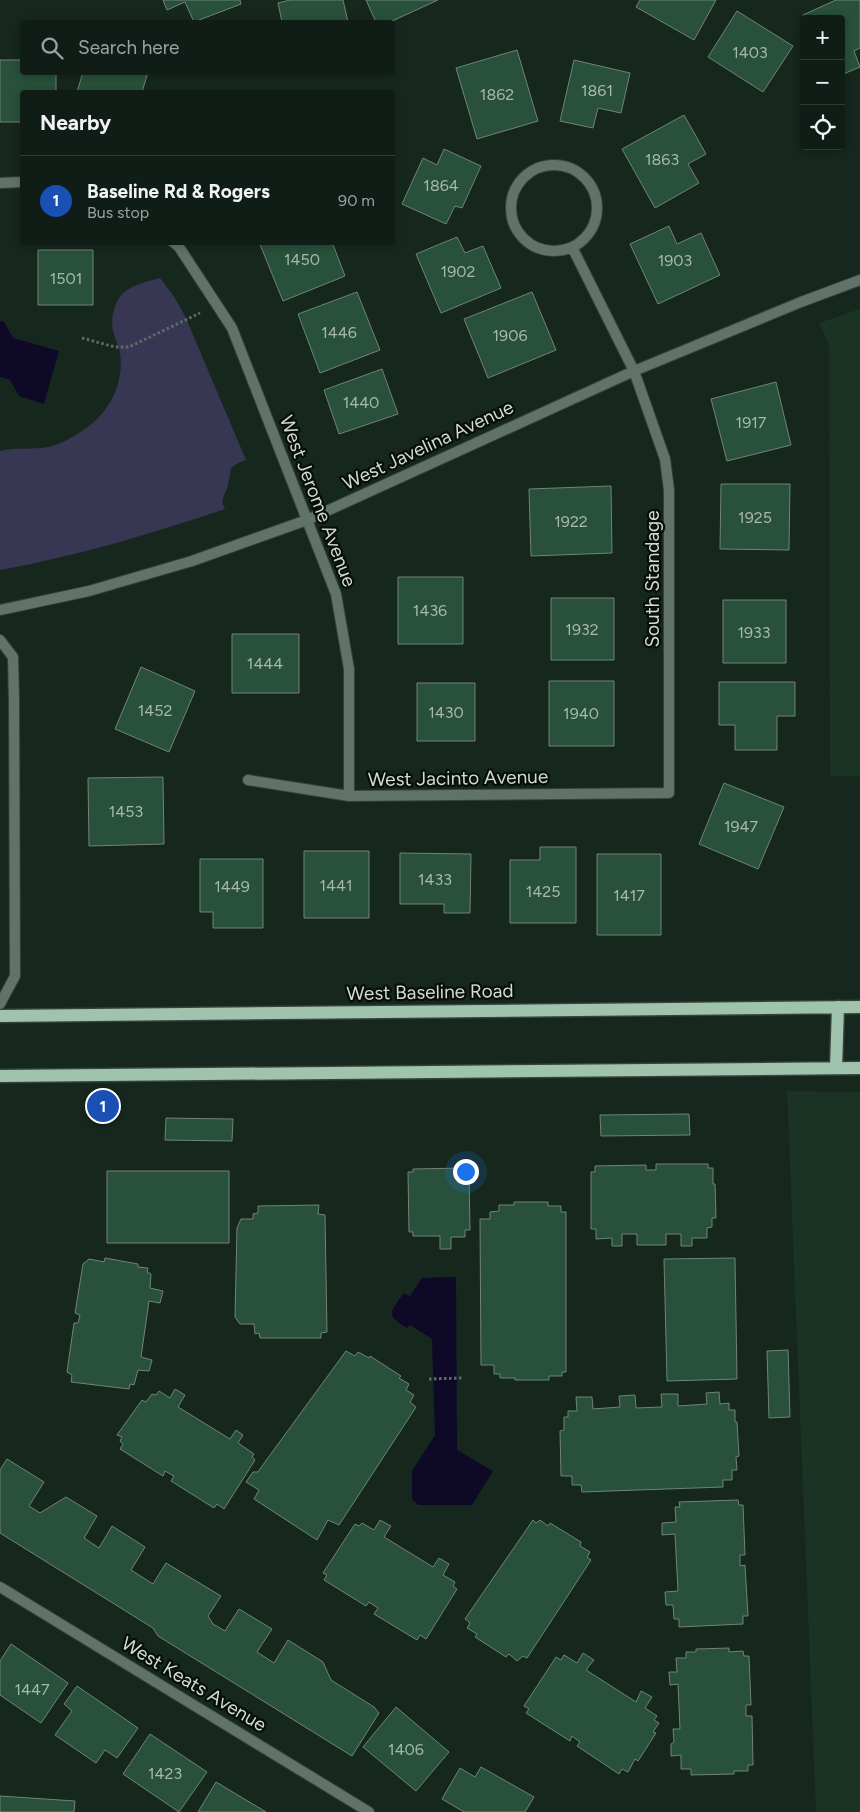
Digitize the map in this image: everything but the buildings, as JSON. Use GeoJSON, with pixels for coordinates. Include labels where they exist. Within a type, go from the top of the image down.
{"type":"FeatureCollection","features":[{"type":"Feature","properties":{"kind":"main road","name":"West Baseline Road"},"geometry":{"type":"LineString","coordinates":[[0,1016],[860,1007]]}},
{"type":"Feature","properties":{"kind":"main road"},"geometry":{"type":"LineString","coordinates":[[836,1068],[838,1008]]}},
{"type":"Feature","properties":{"kind":"main road"},"geometry":{"type":"LineString","coordinates":[[0,1076],[860,1068]]}},
{"type":"Feature","properties":{"kind":"street"},"geometry":{"type":"LineString","coordinates":[[546,166],[561,166],[575,171],[585,179],[593,190],[596,203],[596,217],[592,229],[583,240],[572,248],[559,251],[545,251],[533,246],[521,237],[513,224],[511,209],[513,194],[520,181],[532,172],[546,166]]}},
{"type":"Feature","properties":{"kind":"street"},"geometry":{"type":"LineString","coordinates":[[0,183],[20,182]]}},
{"type":"Feature","properties":{"kind":"street","name":"West Jerome Avenue"},"geometry":{"type":"LineString","coordinates":[[177,245],[232,328],[336,594],[349,669],[349,796]]}},
{"type":"Feature","properties":{"kind":"street","name":"South Standage"},"geometry":{"type":"LineString","coordinates":[[572,248],[634,371],[665,460],[669,490],[669,793]]}},
{"type":"Feature","properties":{"kind":"street","name":"West Javelina Avenue"},"geometry":{"type":"LineString","coordinates":[[0,610],[89,591],[192,561],[307,520],[634,371],[801,302],[860,280]]}},
{"type":"Feature","properties":{"kind":"street"},"geometry":{"type":"LineString","coordinates":[[0,640],[12,656],[13,665],[15,976],[0,1004]]}},
{"type":"Feature","properties":{"kind":"street","name":"West Jacinto Avenue"},"geometry":{"type":"LineString","coordinates":[[248,780],[349,796],[669,793]]}},
{"type":"Feature","properties":{"kind":"street","name":"West Keats Avenue"},"geometry":{"type":"LineString","coordinates":[[0,1586],[369,1812]]}},
{"type":"Feature","properties":{"kind":"path"},"geometry":{"type":"LineString","coordinates":[[82,338],[115,347],[129,347],[217,305]]}},
{"type":"Feature","properties":{"kind":"path"},"geometry":{"type":"LineString","coordinates":[[429,1379],[462,1378]]}},
{"type":"Feature","properties":{"kind":"shaded area"},"geometry":{"type":"Polygon","coordinates":[[[160,278],[173,295],[185,316],[246,460],[231,468],[223,500],[225,509],[114,544],[0,570],[0,451],[49,447],[71,438],[95,421],[110,402],[119,378],[121,366],[120,352],[112,325],[115,306],[119,298],[127,290],[160,278]]]}},
{"type":"Feature","properties":{"kind":"shaded area"},"geometry":{"type":"Polygon","coordinates":[[[860,309],[860,776],[830,776],[829,345],[819,323],[860,309]]]}},
{"type":"Feature","properties":{"kind":"shaded area"},"geometry":{"type":"Polygon","coordinates":[[[0,321],[4,322],[13,338],[59,351],[44,404],[19,396],[10,380],[0,377],[0,321]]]}},
{"type":"Feature","properties":{"kind":"shaded area"},"geometry":{"type":"Polygon","coordinates":[[[787,1091],[860,1092],[860,1812],[816,1812],[787,1091]]]}},
{"type":"Feature","properties":{"kind":"shaded area"},"geometry":{"type":"Polygon","coordinates":[[[456,1277],[457,1450],[493,1471],[472,1505],[418,1505],[412,1499],[412,1471],[435,1435],[432,1339],[410,1325],[407,1328],[400,1324],[395,1320],[392,1313],[395,1305],[404,1293],[410,1296],[422,1278],[456,1277]]]}},
{"type":"Feature","properties":{"kind":"place","name":"Baseline Rd & Rogers"},"geometry":{"type":"Point","coordinates":[103,1106]}}]}
